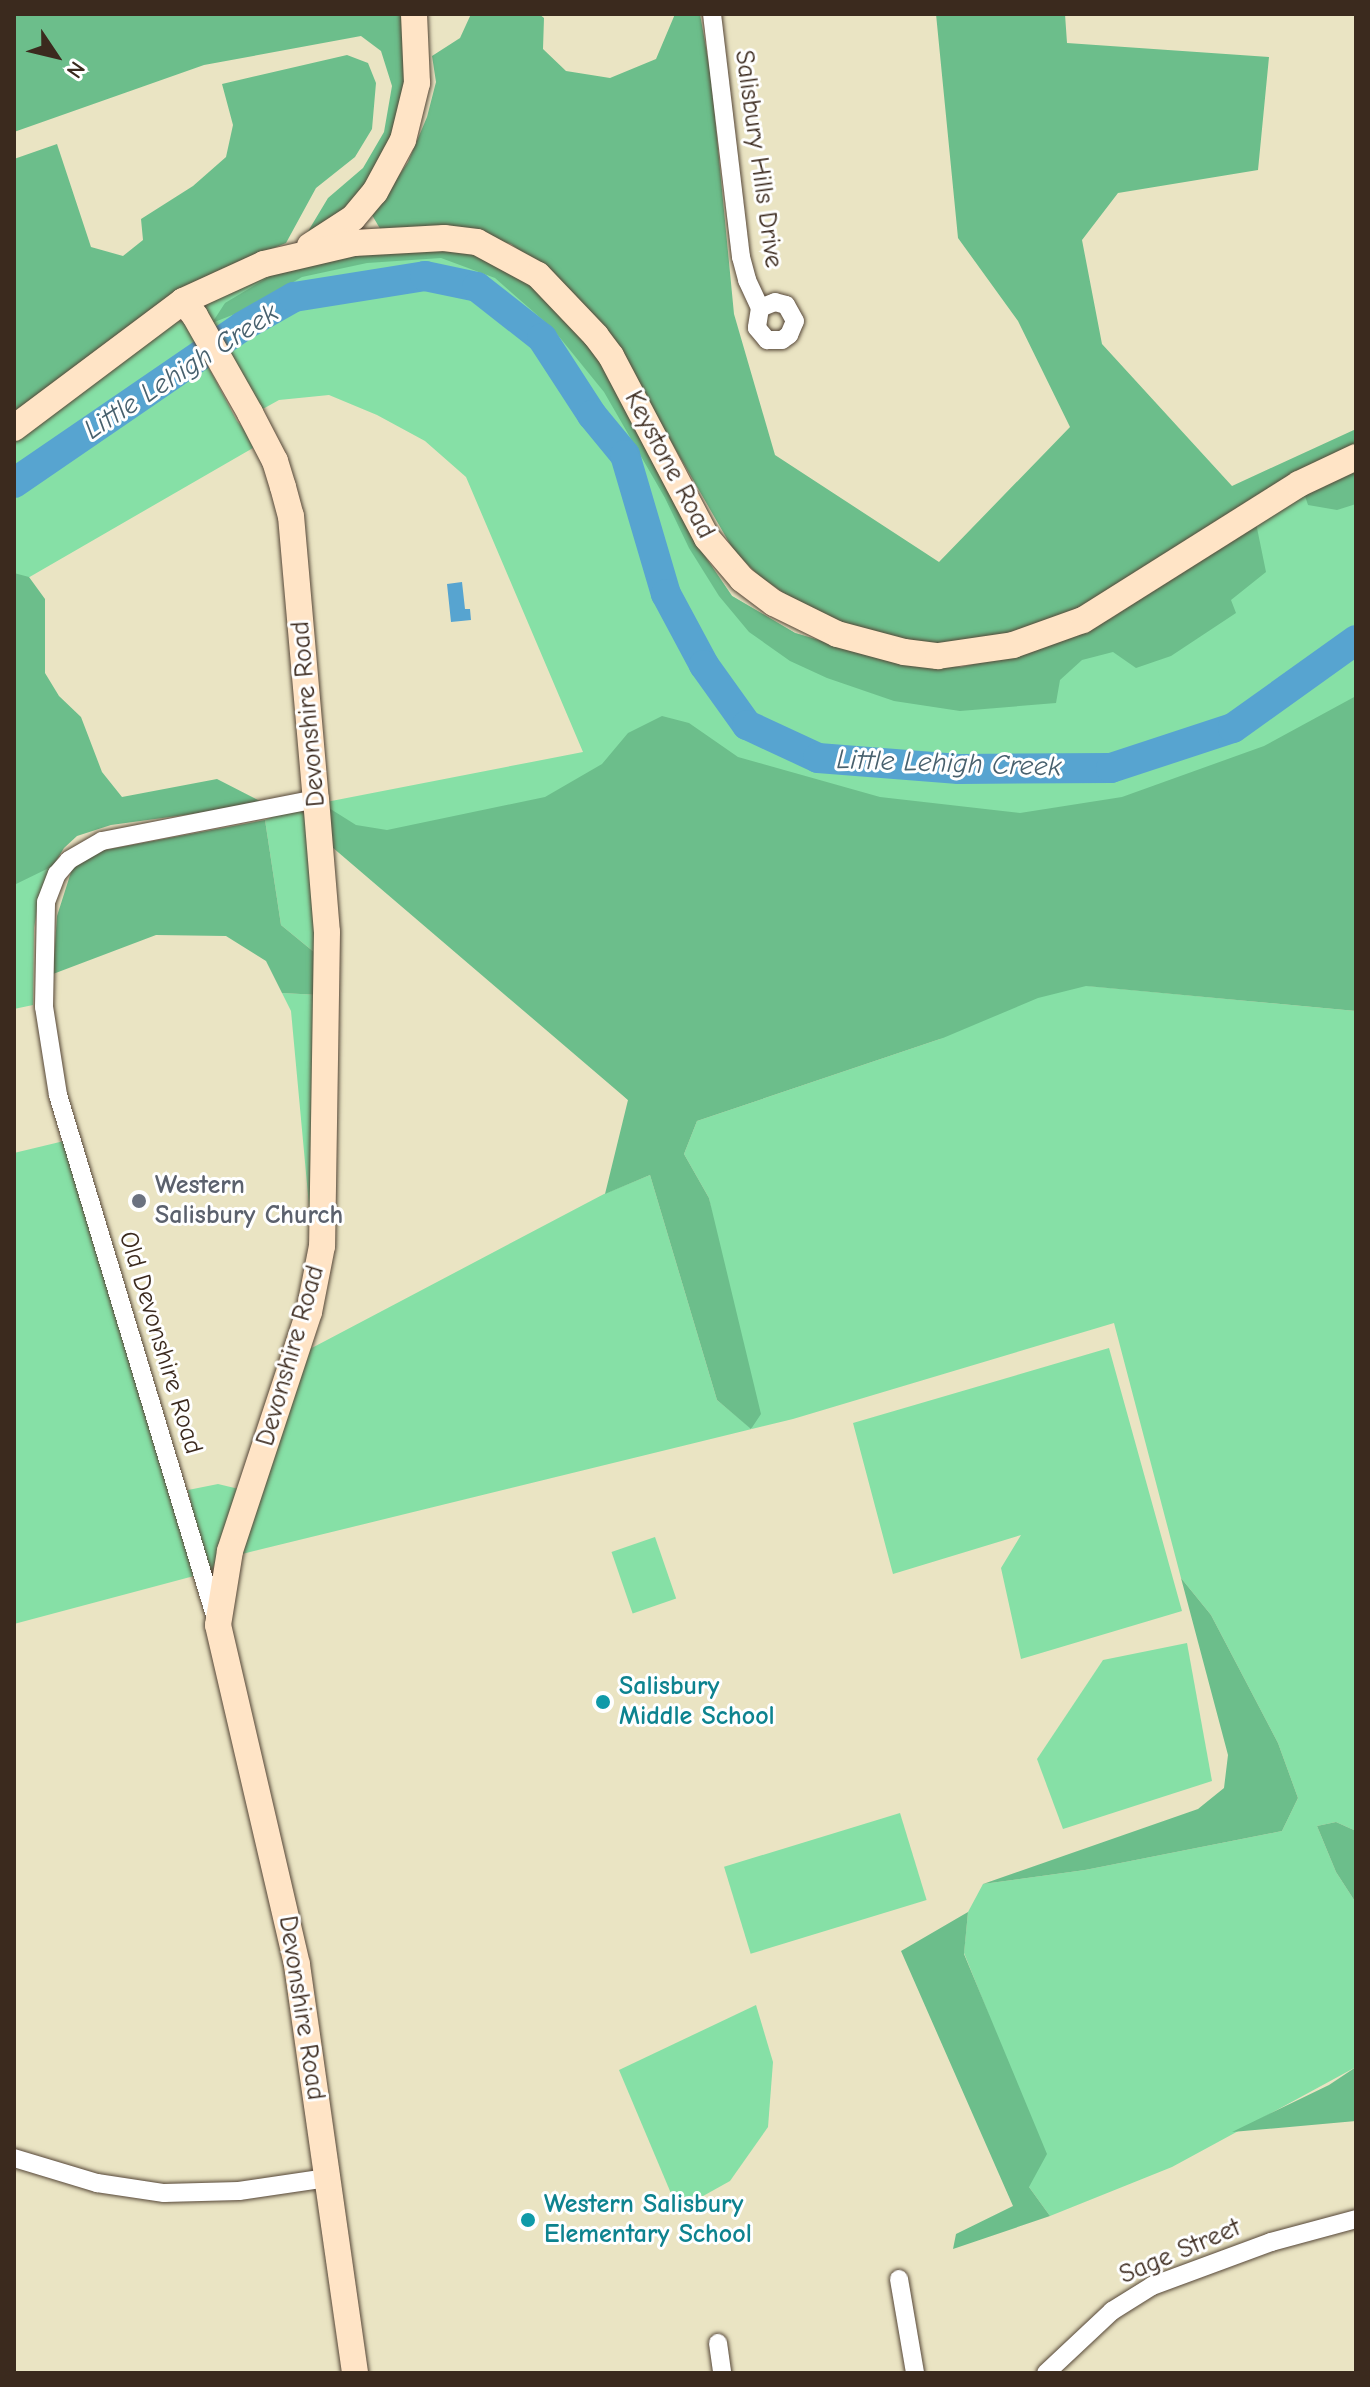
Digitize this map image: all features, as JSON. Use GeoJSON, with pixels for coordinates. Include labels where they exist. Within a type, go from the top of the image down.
{"type":"FeatureCollection","features":[{"type":"Feature","properties":{"kind":"street"},"geometry":{"type":"LineString","coordinates":[[289,257],[332,234],[353,218],[391,167],[403,140],[417,83],[414,14]]}},
{"type":"Feature","properties":{"kind":"street","name":"Salisbury Hills Drive"},"geometry":{"type":"LineString","coordinates":[[712,14],[741,257],[747,280],[760,308]]}},
{"type":"Feature","properties":{"kind":"street","name":"Keystone Road"},"geometry":{"type":"LineString","coordinates":[[14,428],[189,308],[264,264],[354,243],[444,238],[477,242],[508,256],[557,292],[596,336],[611,356],[707,538],[742,579],[805,620],[837,634],[904,652],[938,656],[976,652],[1037,638],[1083,620],[1299,484],[1356,457]]}},
{"type":"Feature","properties":{"kind":"street","name":"Devonshire Road"},"geometry":{"type":"LineString","coordinates":[[189,308],[275,461],[291,516],[327,932],[322,1246],[309,1312],[230,1551],[218,1625],[285,1904],[355,2373]]}},
{"type":"Feature","properties":{"kind":"street","name":"Old Devonshire Road"},"geometry":{"type":"LineString","coordinates":[[218,1625],[58,1095],[44,1007],[46,902],[57,874],[69,860],[102,841],[316,799]]}},
{"type":"Feature","properties":{"kind":"street"},"geometry":{"type":"LineString","coordinates":[[14,2158],[75,2178],[164,2193],[239,2191],[327,2178]]}},
{"type":"Feature","properties":{"kind":"street","name":"Sage Street"},"geometry":{"type":"LineString","coordinates":[[1046,2373],[1112,2311],[1152,2286],[1271,2242],[1356,2219]]}},
{"type":"Feature","properties":{"kind":"street"},"geometry":{"type":"LineString","coordinates":[[899,2279],[915,2373]]}},
{"type":"Feature","properties":{"kind":"street"},"geometry":{"type":"LineString","coordinates":[[718,2343],[722,2373]]}},
{"type":"Feature","properties":{"kind":"green space"},"geometry":{"type":"Polygon","coordinates":[[[14,14],[404,14],[408,89],[396,135],[350,209],[301,243],[328,198],[363,168],[384,132],[392,86],[381,51],[361,36],[204,65],[14,132],[14,14]]]}},
{"type":"Feature","properties":{"kind":"green space"},"geometry":{"type":"Polygon","coordinates":[[[471,14],[539,14],[544,18],[543,49],[566,71],[610,78],[656,59],[675,14],[700,14],[711,76],[734,314],[775,455],[939,562],[1070,427],[1018,321],[958,238],[936,14],[1065,14],[1067,43],[1269,57],[1258,170],[1118,193],[1082,240],[1102,344],[1232,486],[1356,429],[1356,448],[1067,617],[971,644],[921,646],[869,635],[810,611],[759,576],[734,551],[639,386],[569,289],[511,244],[456,229],[382,232],[372,215],[408,162],[427,117],[436,82],[432,56],[460,38],[471,14]]]}},
{"type":"Feature","properties":{"kind":"green space"},"geometry":{"type":"Polygon","coordinates":[[[347,55],[368,63],[376,83],[372,129],[355,157],[316,188],[286,243],[215,272],[172,296],[14,418],[14,159],[57,144],[91,247],[123,256],[143,240],[141,219],[193,186],[226,157],[233,125],[222,84],[347,55]]]}},
{"type":"Feature","properties":{"kind":"green space"},"geometry":{"type":"Polygon","coordinates":[[[442,249],[476,251],[534,286],[597,355],[700,549],[732,596],[795,633],[875,657],[961,667],[1035,651],[1110,619],[1256,523],[1266,572],[1231,600],[1236,613],[1171,656],[1136,668],[1113,652],[1082,660],[1060,680],[1056,703],[960,711],[894,701],[827,678],[790,661],[749,632],[719,596],[689,548],[665,498],[604,392],[552,328],[495,278],[441,258],[367,263],[302,277],[245,310],[212,323],[225,303],[282,269],[363,253],[442,249]]]}},
{"type":"Feature","properties":{"kind":"green space"},"geometry":{"type":"Polygon","coordinates":[[[476,251],[565,317],[700,549],[732,596],[795,633],[875,657],[961,667],[1035,651],[1110,619],[1282,506],[1356,468],[1356,919],[1089,986],[1356,1011],[1356,1831],[1336,1822],[1317,1826],[1336,1872],[1356,1903],[1356,2067],[1172,2167],[1050,2216],[1029,2187],[988,2013],[964,1953],[968,1912],[983,1884],[1085,1870],[1282,1831],[1298,1798],[1278,1743],[1211,1615],[1181,1578],[1114,1323],[793,1419],[242,1554],[308,1350],[604,1194],[650,1175],[717,1400],[752,1429],[709,1198],[684,1154],[697,1121],[943,1038],[628,1100],[321,803],[583,752],[466,477],[425,441],[377,415],[329,395],[279,400],[261,410],[201,304],[282,269],[476,251]]]}},
{"type":"Feature","properties":{"kind":"green space"},"geometry":{"type":"Polygon","coordinates":[[[184,321],[237,421],[258,445],[14,586],[14,439],[169,322],[184,321]]]}},
{"type":"Feature","properties":{"kind":"green space"},"geometry":{"type":"Polygon","coordinates":[[[1356,468],[1356,504],[1337,510],[1308,505],[1304,493],[1356,468]]]}},
{"type":"Feature","properties":{"kind":"green space"},"geometry":{"type":"Polygon","coordinates":[[[14,573],[29,577],[45,599],[45,673],[59,696],[81,717],[102,772],[122,797],[217,779],[266,804],[111,825],[77,836],[64,848],[53,866],[14,885],[14,573]]]}},
{"type":"Feature","properties":{"kind":"green space"},"geometry":{"type":"Polygon","coordinates":[[[1356,696],[1356,1011],[1086,986],[1038,998],[943,1038],[697,1121],[684,1154],[709,1198],[761,1414],[751,1429],[717,1400],[650,1175],[605,1194],[628,1100],[325,841],[321,803],[356,825],[387,830],[545,797],[602,764],[628,733],[662,716],[689,723],[738,757],[880,797],[1020,813],[1122,797],[1264,746],[1356,696]]]}},
{"type":"Feature","properties":{"kind":"green space"},"geometry":{"type":"Polygon","coordinates":[[[14,767],[53,866],[40,893],[34,928],[33,1005],[14,1009],[14,767]]]}},
{"type":"Feature","properties":{"kind":"green space"},"geometry":{"type":"Polygon","coordinates":[[[292,809],[301,810],[310,820],[320,957],[281,925],[265,820],[292,809]]]}},
{"type":"Feature","properties":{"kind":"green space"},"geometry":{"type":"Polygon","coordinates":[[[265,820],[281,925],[320,957],[319,995],[282,993],[266,961],[226,936],[156,935],[53,974],[57,916],[72,869],[89,853],[265,820]]]}},
{"type":"Feature","properties":{"kind":"green space"},"geometry":{"type":"Polygon","coordinates":[[[282,993],[319,995],[311,1227],[291,1011],[282,993]]]}},
{"type":"Feature","properties":{"kind":"green space"},"geometry":{"type":"Polygon","coordinates":[[[64,1141],[194,1576],[14,1624],[14,1153],[64,1141]]]}},
{"type":"Feature","properties":{"kind":"green space"},"geometry":{"type":"Polygon","coordinates":[[[1109,1348],[1182,1611],[1021,1659],[1001,1568],[1021,1535],[893,1574],[853,1423],[1109,1348]]]}},
{"type":"Feature","properties":{"kind":"green space"},"geometry":{"type":"Polygon","coordinates":[[[218,1484],[243,1490],[212,1570],[208,1569],[202,1555],[188,1490],[218,1484]]]}},
{"type":"Feature","properties":{"kind":"green space"},"geometry":{"type":"Polygon","coordinates":[[[655,1537],[676,1598],[633,1613],[612,1552],[655,1537]]]}},
{"type":"Feature","properties":{"kind":"green space"},"geometry":{"type":"Polygon","coordinates":[[[1181,1578],[1211,1615],[1278,1743],[1298,1798],[1282,1831],[1085,1870],[983,1884],[1198,1809],[1224,1788],[1228,1755],[1181,1578]]]}},
{"type":"Feature","properties":{"kind":"green space"},"geometry":{"type":"Polygon","coordinates":[[[1187,1643],[1212,1781],[1063,1829],[1037,1759],[1103,1660],[1187,1643]]]}},
{"type":"Feature","properties":{"kind":"green space"},"geometry":{"type":"Polygon","coordinates":[[[900,1813],[927,1900],[751,1954],[724,1867],[900,1813]]]}},
{"type":"Feature","properties":{"kind":"green space"},"geometry":{"type":"Polygon","coordinates":[[[1336,1822],[1356,1831],[1356,1903],[1336,1872],[1317,1826],[1336,1822]]]}},
{"type":"Feature","properties":{"kind":"green space"},"geometry":{"type":"Polygon","coordinates":[[[968,1912],[964,1954],[1047,2154],[1029,2187],[1050,2216],[953,2249],[956,2234],[1013,2206],[901,1951],[968,1912]]]}},
{"type":"Feature","properties":{"kind":"green space"},"geometry":{"type":"Polygon","coordinates":[[[756,2005],[773,2062],[768,2127],[730,2181],[678,2210],[619,2070],[756,2005]]]}},
{"type":"Feature","properties":{"kind":"green space"},"geometry":{"type":"Polygon","coordinates":[[[1356,2067],[1356,2121],[1232,2132],[1329,2085],[1356,2067]]]}},
{"type":"Feature","properties":{"kind":"water"},"geometry":{"type":"Polygon","coordinates":[[[462,582],[465,609],[470,609],[471,620],[451,622],[447,584],[462,582]]]}},
{"type":"Feature","properties":{"kind":"waterway","name":"Little Lehigh Creek"},"geometry":{"type":"LineString","coordinates":[[14,483],[243,326],[294,297],[425,276],[477,287],[542,338],[592,415],[625,455],[666,594],[704,665],[747,725],[818,758],[959,769],[1111,768],[1233,728],[1356,640]]}},
{"type":"Feature","properties":{"kind":"place","name":"Western Salisbury Church"},"geometry":{"type":"Point","coordinates":[139,1201]}},
{"type":"Feature","properties":{"kind":"place","name":"Salisbury Middle School"},"geometry":{"type":"Point","coordinates":[603,1702]}},
{"type":"Feature","properties":{"kind":"place","name":"Western Salisbury Elementary School"},"geometry":{"type":"Point","coordinates":[528,2220]}}]}
